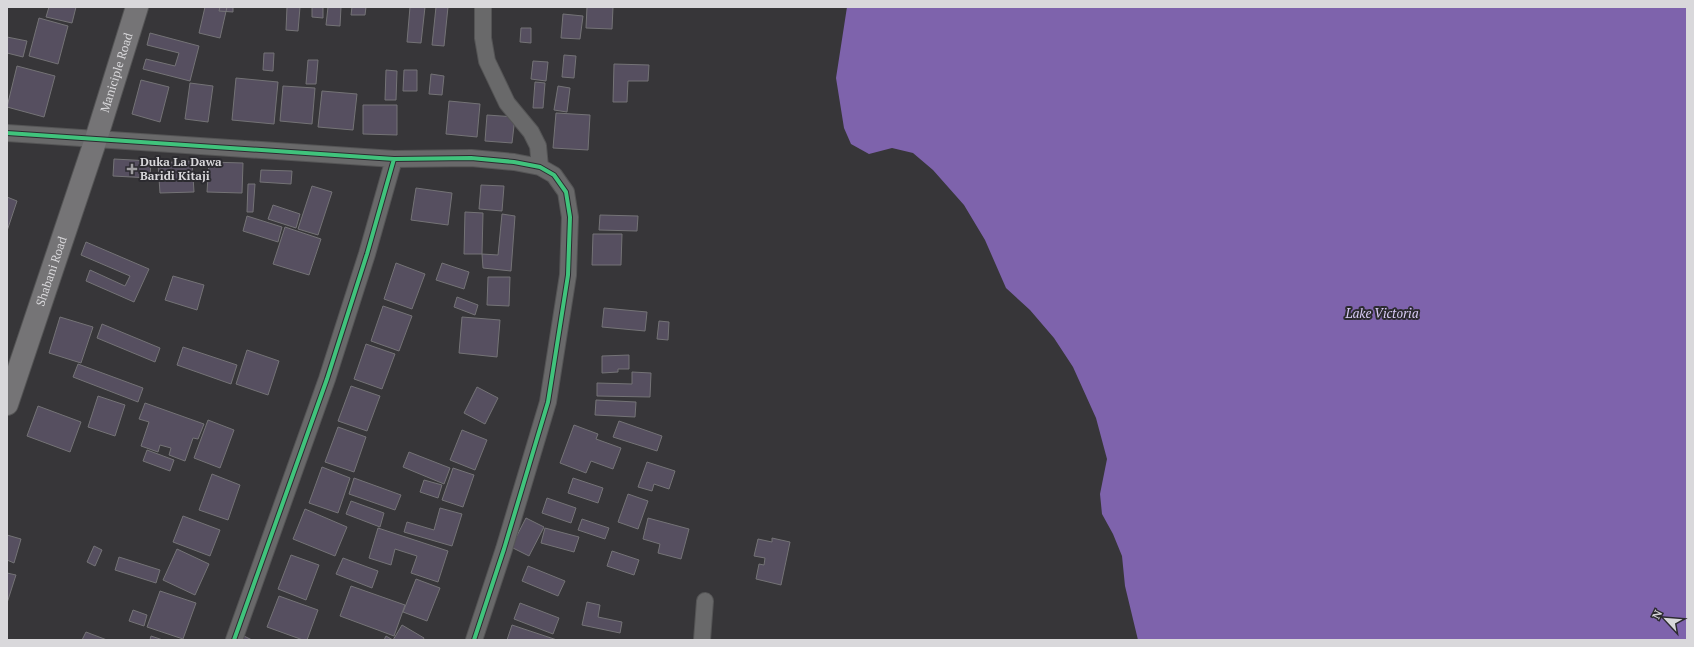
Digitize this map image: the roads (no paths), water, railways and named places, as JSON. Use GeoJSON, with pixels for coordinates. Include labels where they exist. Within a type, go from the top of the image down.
{"type":"FeatureCollection","features":[{"type":"Feature","properties":{"kind":"street","name":"Maniciple Road"},"geometry":{"type":"LineString","coordinates":[[96,139],[137,7]]}},
{"type":"Feature","properties":{"kind":"street"},"geometry":{"type":"LineString","coordinates":[[483,7],[483,38],[487,62],[507,103],[532,132],[538,146],[540,167]]}},
{"type":"Feature","properties":{"kind":"street"},"geometry":{"type":"LineString","coordinates":[[7,133],[394,158],[471,158],[514,162],[540,167],[554,176],[566,192],[570,217],[568,275],[548,402],[504,549],[474,640]]}},
{"type":"Feature","properties":{"kind":"street","name":"Shabani Road"},"geometry":{"type":"LineString","coordinates":[[7,404],[96,139]]}},
{"type":"Feature","properties":{"kind":"street"},"geometry":{"type":"LineString","coordinates":[[234,640],[327,379],[367,254],[394,158]]}},
{"type":"Feature","properties":{"kind":"street"},"geometry":{"type":"LineString","coordinates":[[702,640],[705,601]]}},
{"type":"Feature","properties":{"kind":"water","name":"Lake Victoria"},"geometry":{"type":"Polygon","coordinates":[[[847,7],[1687,7],[1687,640],[1138,640],[1125,586],[1122,556],[1113,534],[1102,514],[1100,494],[1107,459],[1096,418],[1073,367],[1054,338],[1030,310],[1006,288],[985,240],[964,205],[933,170],[913,153],[892,148],[869,154],[851,144],[844,128],[836,78],[847,7]]]}},
{"type":"Feature","properties":{"kind":"place","name":"Duka La Dawa Baridi Kitaji"},"geometry":{"type":"Point","coordinates":[132,169]}}]}
